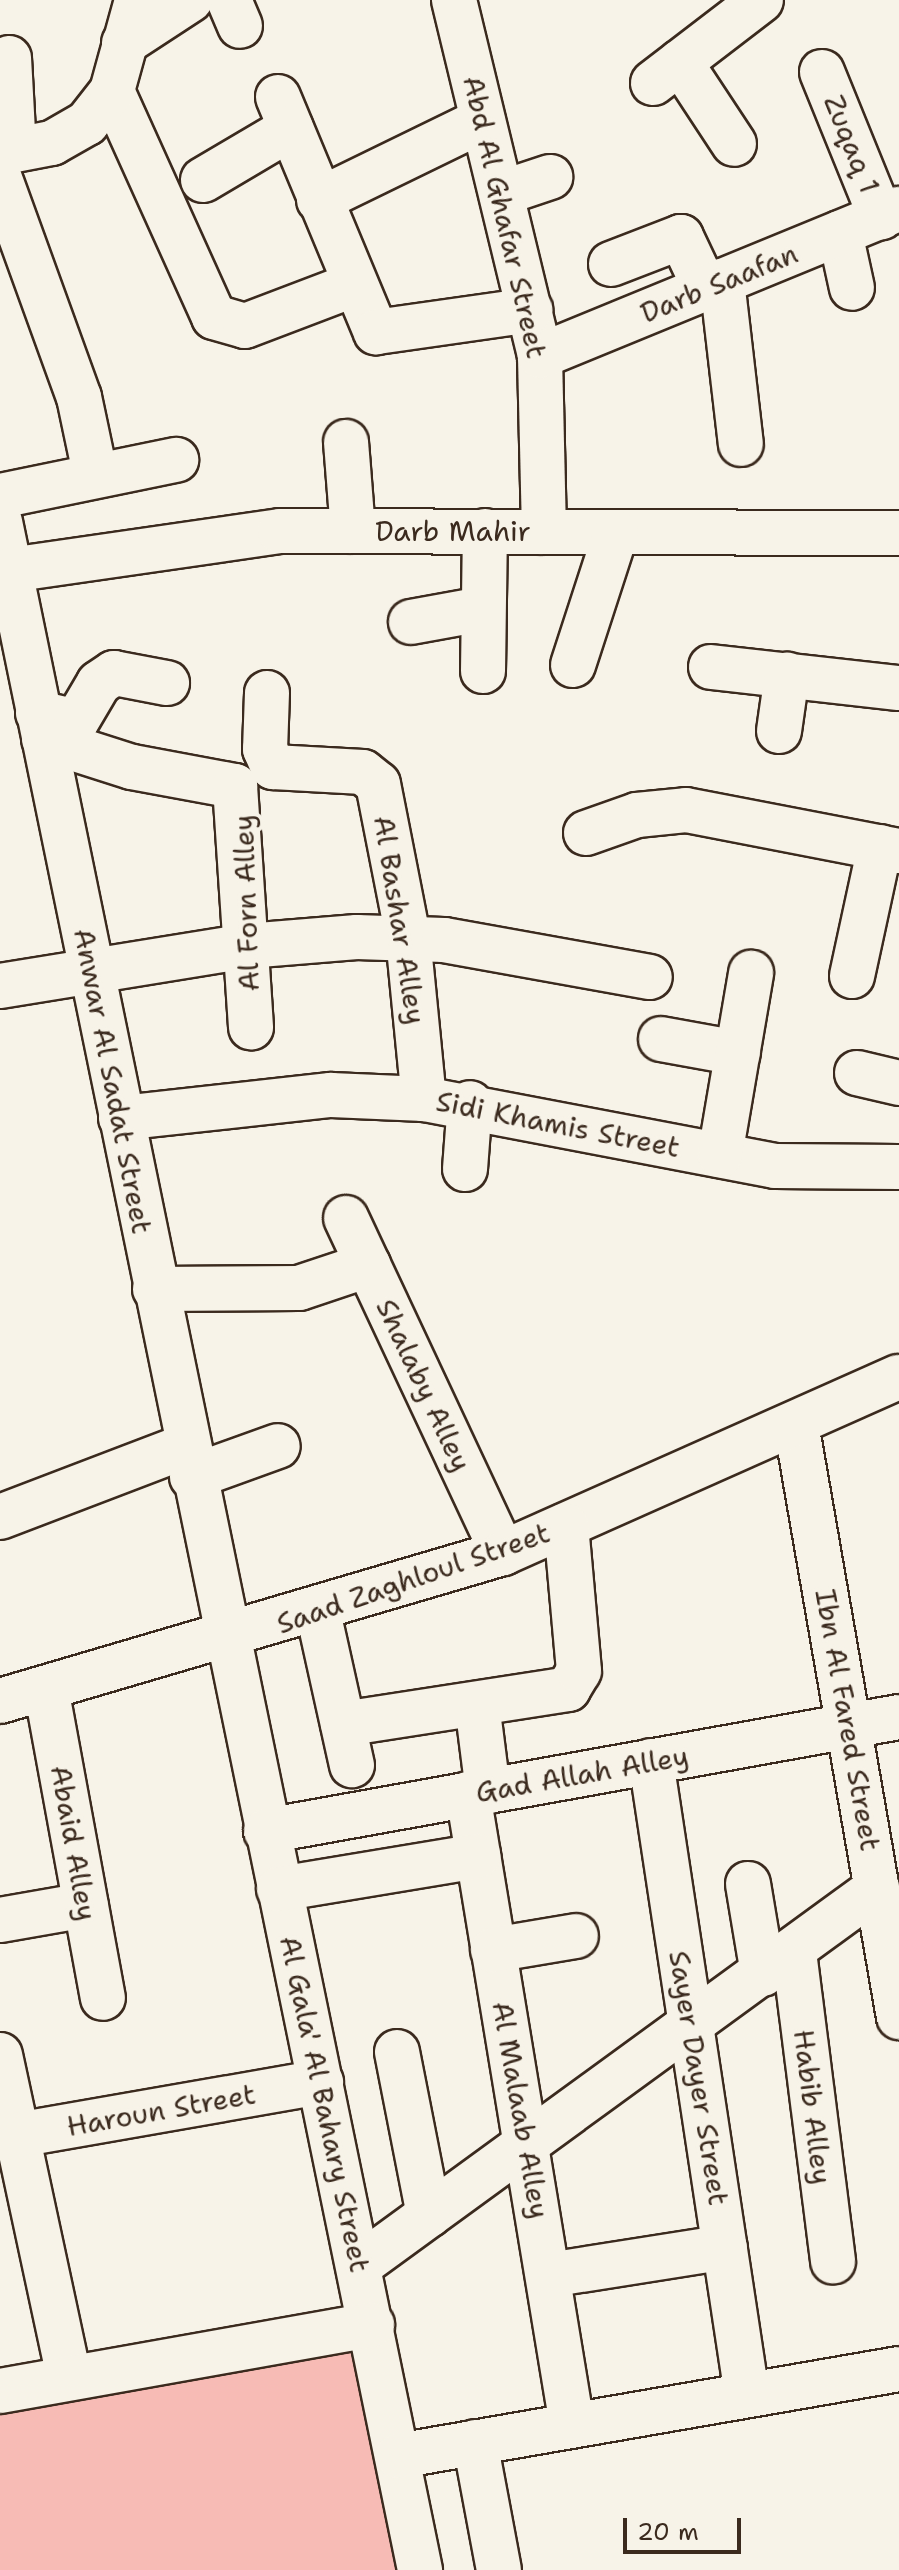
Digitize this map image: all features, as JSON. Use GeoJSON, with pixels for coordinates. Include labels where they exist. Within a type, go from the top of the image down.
{"type":"FeatureCollection","features":[{"type":"Feature","properties":{"kind":"street"},"geometry":{"type":"LineString","coordinates":[[5,161],[71,134],[112,91],[137,0]]}},
{"type":"Feature","properties":{"kind":"street"},"geometry":{"type":"LineString","coordinates":[[124,43],[190,0]]}},
{"type":"Feature","properties":{"kind":"street","name":"Abd Al Ghafar Street"},"geometry":{"type":"LineString","coordinates":[[454,0],[540,356],[544,532]]}},
{"type":"Feature","properties":{"kind":"street"},"geometry":{"type":"LineString","coordinates":[[734,144],[667,72],[761,0]]}},
{"type":"Feature","properties":{"kind":"street"},"geometry":{"type":"LineString","coordinates":[[9,58],[5,161],[79,397],[95,473]]}},
{"type":"Feature","properties":{"kind":"street","name":"Zuqaq 1"},"geometry":{"type":"LineString","coordinates":[[822,72],[890,213]]}},
{"type":"Feature","properties":{"kind":"street"},"geometry":{"type":"LineString","coordinates":[[112,91],[214,317],[245,326],[353,285]]}},
{"type":"Feature","properties":{"kind":"street"},"geometry":{"type":"LineString","coordinates":[[203,180],[285,113],[369,325],[386,335],[530,310]]}},
{"type":"Feature","properties":{"kind":"street"},"geometry":{"type":"LineString","coordinates":[[319,200],[483,120]]}},
{"type":"Feature","properties":{"kind":"street"},"geometry":{"type":"LineString","coordinates":[[502,193],[550,177]]}},
{"type":"Feature","properties":{"kind":"street","name":"Darb Saafan"},"geometry":{"type":"LineString","coordinates":[[540,356],[890,213]]}},
{"type":"Feature","properties":{"kind":"street"},"geometry":{"type":"LineString","coordinates":[[840,233],[852,288]]}},
{"type":"Feature","properties":{"kind":"street"},"geometry":{"type":"LineString","coordinates":[[611,264],[681,237],[713,284],[741,444]]}},
{"type":"Feature","properties":{"kind":"street"},"geometry":{"type":"LineString","coordinates":[[346,442],[353,531]]}},
{"type":"Feature","properties":{"kind":"street"},"geometry":{"type":"LineString","coordinates":[[0,496],[95,473],[176,460]]}},
{"type":"Feature","properties":{"kind":"street","name":"Anwar Al Sadat Street"},"geometry":{"type":"LineString","coordinates":[[0,522],[10,570],[12,651],[41,726],[224,1639]]}},
{"type":"Feature","properties":{"kind":"street","name":"Darb Mahir"},"geometry":{"type":"LineString","coordinates":[[10,570],[280,531],[899,533]]}},
{"type":"Feature","properties":{"kind":"street"},"geometry":{"type":"LineString","coordinates":[[483,671],[485,531]]}},
{"type":"Feature","properties":{"kind":"street"},"geometry":{"type":"LineString","coordinates":[[573,665],[616,533]]}},
{"type":"Feature","properties":{"kind":"street"},"geometry":{"type":"LineString","coordinates":[[411,622],[482,609]]}},
{"type":"Feature","properties":{"kind":"street"},"geometry":{"type":"LineString","coordinates":[[711,667],[899,688]]}},
{"type":"Feature","properties":{"kind":"street"},"geometry":{"type":"LineString","coordinates":[[41,726],[76,722],[99,683],[114,673],[167,683]]}},
{"type":"Feature","properties":{"kind":"street"},"geometry":{"type":"LineString","coordinates":[[779,731],[787,675]]}},
{"type":"Feature","properties":{"kind":"street","name":"Al Bashar Alley"},"geometry":{"type":"LineString","coordinates":[[267,693],[265,749],[273,767],[363,772],[378,784],[408,937],[424,1099]]}},
{"type":"Feature","properties":{"kind":"street","name":"Al Forn Alley"},"geometry":{"type":"LineString","coordinates":[[41,726],[132,767],[235,786],[251,1027]]}},
{"type":"Feature","properties":{"kind":"street"},"geometry":{"type":"LineString","coordinates":[[586,833],[637,815],[686,810],[889,849],[852,976]]}},
{"type":"Feature","properties":{"kind":"street"},"geometry":{"type":"LineString","coordinates":[[0,986],[247,946],[408,937],[650,977]]}},
{"type":"Feature","properties":{"kind":"street"},"geometry":{"type":"LineString","coordinates":[[720,1155],[751,973]]}},
{"type":"Feature","properties":{"kind":"street"},"geometry":{"type":"LineString","coordinates":[[661,1039],[738,1053]]}},
{"type":"Feature","properties":{"kind":"street"},"geometry":{"type":"LineString","coordinates":[[857,1073],[899,1083]]}},
{"type":"Feature","properties":{"kind":"street","name":"Sidi Khamis Street"},"geometry":{"type":"LineString","coordinates":[[121,1118],[331,1095],[424,1099],[470,1103],[775,1166],[899,1167]]}},
{"type":"Feature","properties":{"kind":"street"},"geometry":{"type":"LineString","coordinates":[[465,1169],[470,1103]]}},
{"type":"Feature","properties":{"kind":"street","name":"Shalaby Alley"},"geometry":{"type":"LineString","coordinates":[[346,1218],[503,1553]]}},
{"type":"Feature","properties":{"kind":"street"},"geometry":{"type":"LineString","coordinates":[[155,1289],[299,1288],[368,1265]]}},
{"type":"Feature","properties":{"kind":"street","name":"Saad Zaghloul Street"},"geometry":{"type":"LineString","coordinates":[[0,1701],[318,1612],[503,1553],[899,1377]]}},
{"type":"Feature","properties":{"kind":"street","name":"Ibn Al Fared Street"},"geometry":{"type":"LineString","coordinates":[[796,1424],[899,2017]]}},
{"type":"Feature","properties":{"kind":"street"},"geometry":{"type":"LineString","coordinates":[[0,1517],[189,1461],[278,1446]]}},
{"type":"Feature","properties":{"kind":"street"},"geometry":{"type":"LineString","coordinates":[[318,1612],[347,1744],[477,1704],[562,1691],[577,1678],[566,1526]]}},
{"type":"Feature","properties":{"kind":"street","name":"Al Gala' Al Bahary Street"},"geometry":{"type":"LineString","coordinates":[[224,1639],[360,2265],[420,2570]]}},
{"type":"Feature","properties":{"kind":"street","name":"Abaid Alley"},"geometry":{"type":"LineString","coordinates":[[46,1688],[103,1998]]}},
{"type":"Feature","properties":{"kind":"street","name":"Al Malaab Alley"},"geometry":{"type":"LineString","coordinates":[[477,1704],[478,1856],[572,2425]]}},
{"type":"Feature","properties":{"kind":"street","name":"Gad Allah Alley"},"geometry":{"type":"LineString","coordinates":[[266,1831],[899,1717]]}},
{"type":"Feature","properties":{"kind":"street","name":"Sayer Dayer Street"},"geometry":{"type":"LineString","coordinates":[[651,1761],[747,2395]]}},
{"type":"Feature","properties":{"kind":"street"},"geometry":{"type":"LineString","coordinates":[[279,1889],[478,1856]]}},
{"type":"Feature","properties":{"kind":"street","name":"Habib Alley"},"geometry":{"type":"LineString","coordinates":[[748,1884],[779,1963],[833,2262]]}},
{"type":"Feature","properties":{"kind":"street"},"geometry":{"type":"LineString","coordinates":[[360,2265],[779,1963],[877,1888]]}},
{"type":"Feature","properties":{"kind":"street"},"geometry":{"type":"LineString","coordinates":[[0,1920],[86,1905]]}},
{"type":"Feature","properties":{"kind":"street"},"geometry":{"type":"LineString","coordinates":[[493,1950],[576,1936]]}},
{"type":"Feature","properties":{"kind":"street"},"geometry":{"type":"LineString","coordinates":[[397,2052],[429,2215]]}},
{"type":"Feature","properties":{"kind":"street"},"geometry":{"type":"LineString","coordinates":[[0,2055],[9,2137],[69,2378]]}},
{"type":"Feature","properties":{"kind":"street","name":"Haroun Street"},"geometry":{"type":"LineString","coordinates":[[9,2137],[321,2082]]}},
{"type":"Feature","properties":{"kind":"street"},"geometry":{"type":"LineString","coordinates":[[549,2275],[725,2247]]}},
{"type":"Feature","properties":{"kind":"street"},"geometry":{"type":"LineString","coordinates":[[0,2391],[372,2325]]}},
{"type":"Feature","properties":{"kind":"street"},"geometry":{"type":"LineString","coordinates":[[398,2456],[899,2369]]}},
{"type":"Feature","properties":{"kind":"street"},"geometry":{"type":"LineString","coordinates":[[475,2442],[499,2570]]}},
{"type":"Feature","properties":{"kind":"building"},"geometry":{"type":"Polygon","coordinates":[[[363,2337],[409,2570],[0,2570],[0,2403],[363,2337]]]}}]}
